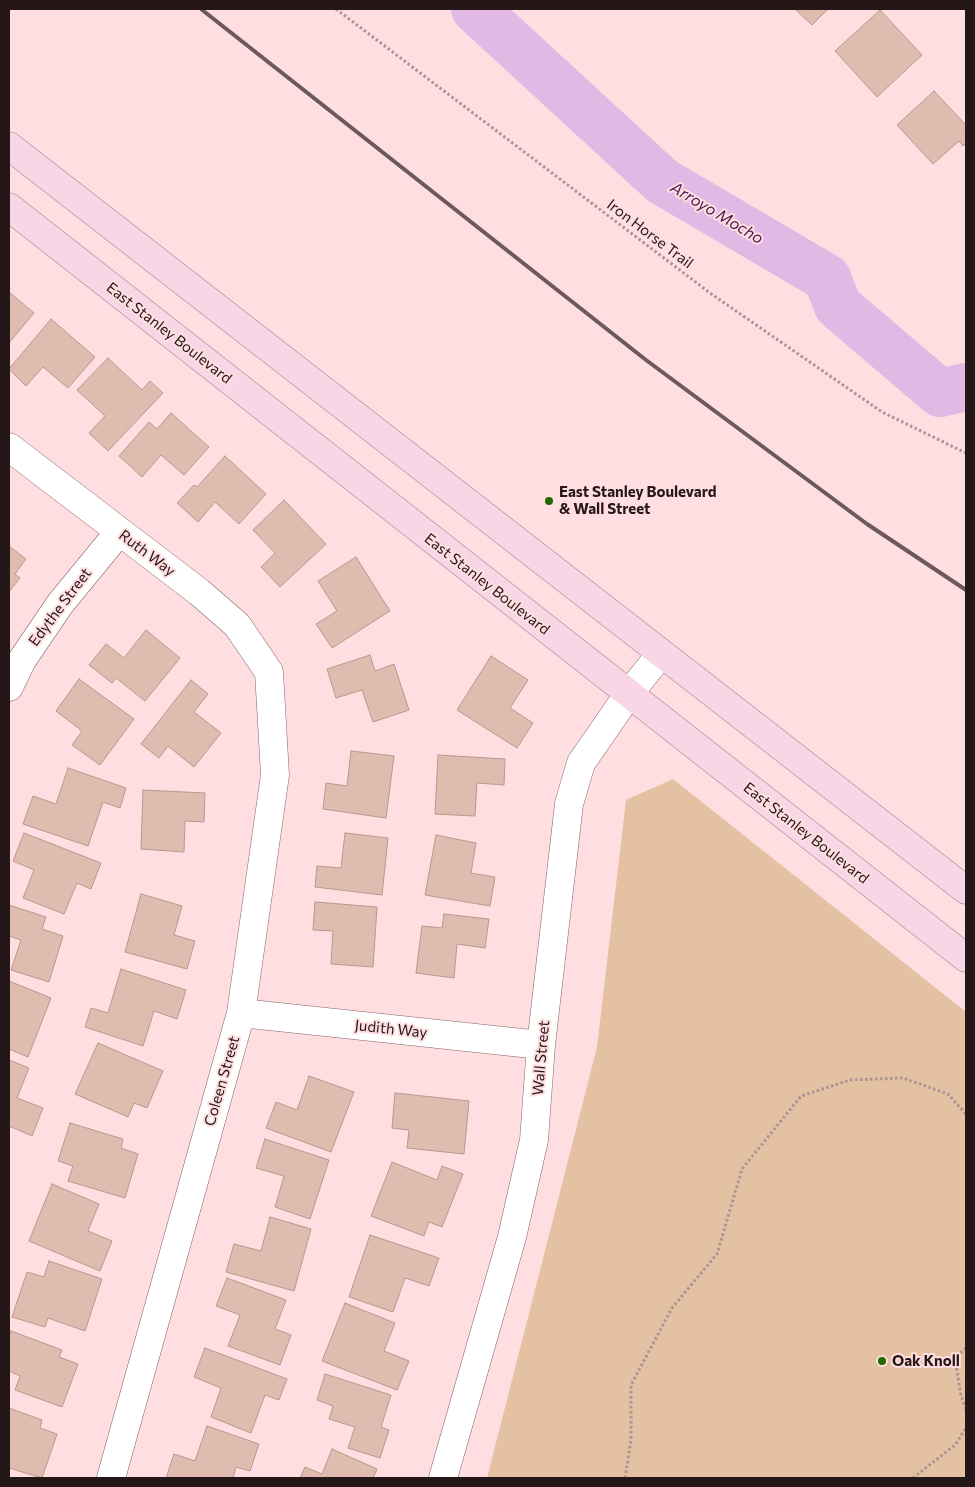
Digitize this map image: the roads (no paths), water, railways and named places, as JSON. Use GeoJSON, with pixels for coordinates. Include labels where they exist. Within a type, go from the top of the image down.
{"type":"FeatureCollection","features":[{"type":"Feature","properties":{"kind":"main road"},"geometry":{"type":"LineString","coordinates":[[9,146],[660,655],[966,890]]}},
{"type":"Feature","properties":{"kind":"main road","name":"East Stanley Boulevard"},"geometry":{"type":"LineString","coordinates":[[9,207],[628,695],[966,958]]}},
{"type":"Feature","properties":{"kind":"street","name":"Ruth Way"},"geometry":{"type":"LineString","coordinates":[[9,447],[199,592],[237,625],[269,672]]}},
{"type":"Feature","properties":{"kind":"street","name":"Edythe Street"},"geometry":{"type":"LineString","coordinates":[[9,688],[22,660],[60,604],[119,532]]}},
{"type":"Feature","properties":{"kind":"street","name":"Wall Street"},"geometry":{"type":"LineString","coordinates":[[443,1478],[515,1227],[534,1140],[541,1045],[569,804],[581,762],[628,695],[660,655]]}},
{"type":"Feature","properties":{"kind":"street","name":"Coleen Street"},"geometry":{"type":"LineString","coordinates":[[111,1478],[241,1014],[274,775],[269,672]]}},
{"type":"Feature","properties":{"kind":"street","name":"Judith Way"},"geometry":{"type":"LineString","coordinates":[[241,1014],[541,1045]]}},
{"type":"Feature","properties":{"kind":"waterway","name":"Arroyo Mocho"},"geometry":{"type":"LineString","coordinates":[[475,9],[662,181],[827,278],[838,306],[940,393],[966,387]]}},
{"type":"Feature","properties":{"kind":"railway"},"geometry":{"type":"LineString","coordinates":[[201,9],[646,360],[867,524],[966,590]]}},
{"type":"Feature","properties":{"kind":"place","name":"East Stanley Boulevard & Wall Street"},"geometry":{"type":"Point","coordinates":[549,501]}},
{"type":"Feature","properties":{"kind":"place","name":"Oak Knoll"},"geometry":{"type":"Point","coordinates":[882,1361]}}]}
